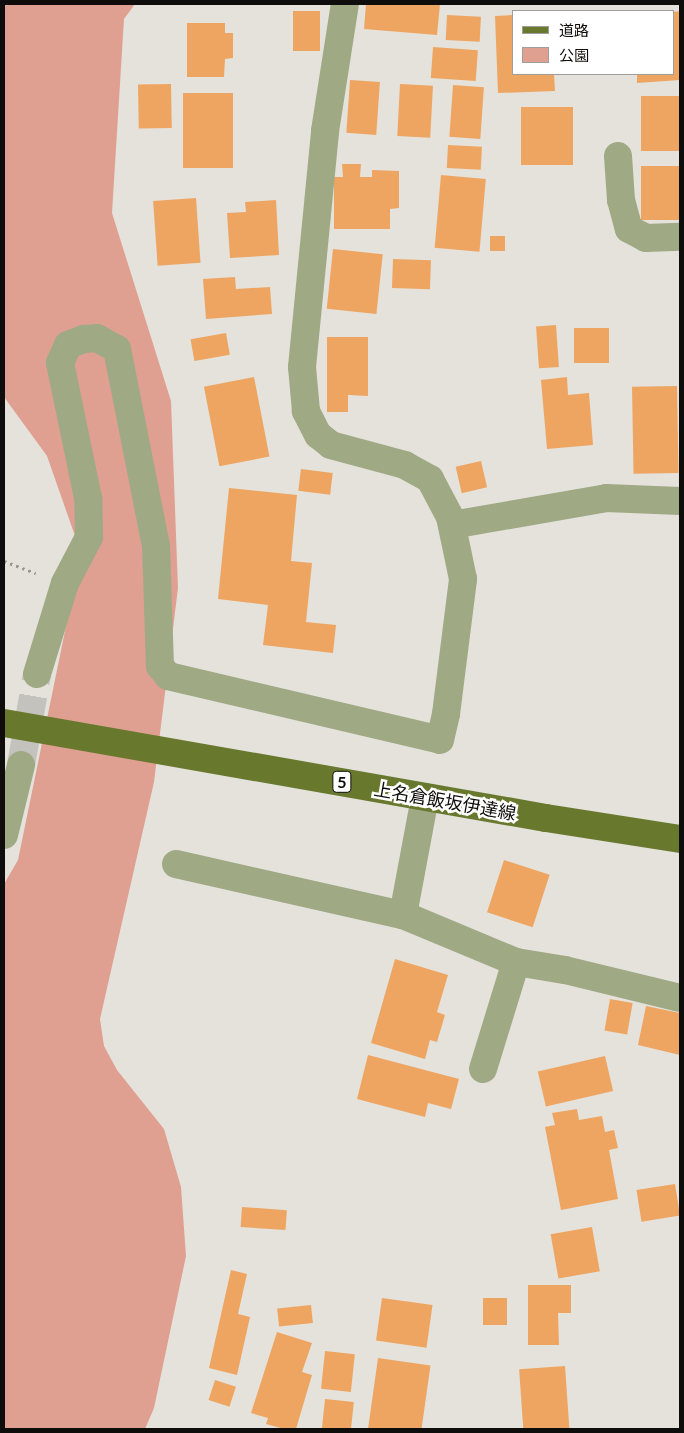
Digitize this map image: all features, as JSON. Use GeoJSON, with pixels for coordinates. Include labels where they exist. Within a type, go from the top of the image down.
{"type":"FeatureCollection","features":[{"type":"Feature","properties":{"kind":"main road","name":"上名倉飯坂伊達線"},"geometry":{"type":"LineString","coordinates":[[4,723],[425,797],[680,838]]}},
{"type":"Feature","properties":{"kind":"street"},"geometry":{"type":"LineString","coordinates":[[38,674],[64,583],[89,537],[88,498],[60,363],[68,345],[84,339],[97,338],[117,349],[156,546],[160,666],[168,676],[440,740],[446,714],[463,579],[452,525],[441,497],[430,479],[405,465],[331,445],[318,435],[306,411],[302,367],[325,130],[345,4]]}},
{"type":"Feature","properties":{"kind":"street"},"geometry":{"type":"LineString","coordinates":[[618,156],[621,200],[628,229],[646,238],[680,237]]}},
{"type":"Feature","properties":{"kind":"street"},"geometry":{"type":"LineString","coordinates":[[452,525],[606,498],[680,501]]}},
{"type":"Feature","properties":{"kind":"street"},"geometry":{"type":"LineString","coordinates":[[4,834],[21,765]]}},
{"type":"Feature","properties":{"kind":"street"},"geometry":{"type":"LineString","coordinates":[[403,915],[425,797]]}},
{"type":"Feature","properties":{"kind":"street"},"geometry":{"type":"LineString","coordinates":[[176,864],[403,915],[516,962],[565,970],[680,998]]}},
{"type":"Feature","properties":{"kind":"street"},"geometry":{"type":"LineString","coordinates":[[484,1069],[516,962]]}},
{"type":"Feature","properties":{"kind":"green space"},"geometry":{"type":"Polygon","coordinates":[[[4,4],[135,4],[124,19],[112,213],[171,401],[178,588],[154,782],[100,1019],[104,1046],[117,1070],[164,1129],[181,1187],[186,1256],[154,1408],[145,1429],[4,1429],[4,884],[18,860],[81,553],[47,456],[4,397],[4,4]]]}},
{"type":"Feature","properties":{"kind":"building"},"geometry":{"type":"Polygon","coordinates":[[[366,4],[440,4],[437,35],[364,29],[366,4]]]}},
{"type":"Feature","properties":{"kind":"building"},"geometry":{"type":"Polygon","coordinates":[[[293,11],[320,11],[320,51],[293,51],[293,11]]]}},
{"type":"Feature","properties":{"kind":"building"},"geometry":{"type":"Polygon","coordinates":[[[680,11],[680,80],[637,83],[637,75],[674,75],[674,12],[680,11]]]}},
{"type":"Feature","properties":{"kind":"building"},"geometry":{"type":"Polygon","coordinates":[[[447,15],[481,17],[480,42],[446,40],[447,15]]]}},
{"type":"Feature","properties":{"kind":"building"},"geometry":{"type":"Polygon","coordinates":[[[512,15],[512,75],[554,75],[555,91],[498,93],[495,16],[512,15]]]}},
{"type":"Feature","properties":{"kind":"building"},"geometry":{"type":"Polygon","coordinates":[[[187,23],[225,23],[225,33],[233,33],[233,58],[225,59],[224,77],[187,77],[187,23]]]}},
{"type":"Feature","properties":{"kind":"building"},"geometry":{"type":"Polygon","coordinates":[[[433,47],[478,50],[476,81],[431,78],[433,47]]]}},
{"type":"Feature","properties":{"kind":"building"},"geometry":{"type":"Polygon","coordinates":[[[350,80],[380,82],[376,135],[346,133],[350,80]]]}},
{"type":"Feature","properties":{"kind":"building"},"geometry":{"type":"Polygon","coordinates":[[[171,84],[172,128],[139,129],[138,85],[171,84]]]}},
{"type":"Feature","properties":{"kind":"building"},"geometry":{"type":"Polygon","coordinates":[[[400,84],[433,86],[430,138],[397,136],[400,84]]]}},
{"type":"Feature","properties":{"kind":"building"},"geometry":{"type":"Polygon","coordinates":[[[453,85],[484,87],[480,139],[449,137],[453,85]]]}},
{"type":"Feature","properties":{"kind":"building"},"geometry":{"type":"Polygon","coordinates":[[[183,93],[233,93],[233,168],[183,168],[183,93]]]}},
{"type":"Feature","properties":{"kind":"building"},"geometry":{"type":"Polygon","coordinates":[[[641,96],[680,96],[680,151],[641,151],[641,96]]]}},
{"type":"Feature","properties":{"kind":"building"},"geometry":{"type":"Polygon","coordinates":[[[521,107],[573,107],[573,165],[521,165],[521,107]]]}},
{"type":"Feature","properties":{"kind":"building"},"geometry":{"type":"Polygon","coordinates":[[[448,145],[482,147],[481,170],[447,168],[448,145]]]}},
{"type":"Feature","properties":{"kind":"building"},"geometry":{"type":"Polygon","coordinates":[[[342,164],[361,164],[360,177],[372,177],[372,170],[399,171],[399,208],[390,209],[390,229],[334,229],[334,177],[343,177],[342,164]]]}},
{"type":"Feature","properties":{"kind":"building"},"geometry":{"type":"Polygon","coordinates":[[[641,166],[680,166],[680,220],[641,220],[641,166]]]}},
{"type":"Feature","properties":{"kind":"building"},"geometry":{"type":"Polygon","coordinates":[[[441,175],[486,179],[479,252],[435,248],[441,175]]]}},
{"type":"Feature","properties":{"kind":"building"},"geometry":{"type":"Polygon","coordinates":[[[196,198],[201,263],[158,266],[153,201],[196,198]]]}},
{"type":"Feature","properties":{"kind":"building"},"geometry":{"type":"Polygon","coordinates":[[[276,200],[279,255],[230,258],[227,213],[246,212],[245,202],[276,200]]]}},
{"type":"Feature","properties":{"kind":"building"},"geometry":{"type":"Polygon","coordinates":[[[490,236],[505,236],[505,251],[490,251],[490,236]]]}},
{"type":"Feature","properties":{"kind":"building"},"geometry":{"type":"Polygon","coordinates":[[[333,249],[383,254],[376,314],[327,309],[333,249]]]}},
{"type":"Feature","properties":{"kind":"building"},"geometry":{"type":"Polygon","coordinates":[[[393,259],[431,260],[430,289],[392,288],[393,259]]]}},
{"type":"Feature","properties":{"kind":"building"},"geometry":{"type":"Polygon","coordinates":[[[235,277],[236,289],[270,287],[272,314],[206,319],[203,279],[235,277]]]}},
{"type":"Feature","properties":{"kind":"building"},"geometry":{"type":"Polygon","coordinates":[[[556,325],[559,367],[539,368],[536,326],[556,325]]]}},
{"type":"Feature","properties":{"kind":"building"},"geometry":{"type":"Polygon","coordinates":[[[574,328],[609,328],[609,363],[574,363],[574,328]]]}},
{"type":"Feature","properties":{"kind":"building"},"geometry":{"type":"Polygon","coordinates":[[[226,333],[230,355],[194,361],[191,339],[226,333]]]}},
{"type":"Feature","properties":{"kind":"building"},"geometry":{"type":"Polygon","coordinates":[[[327,337],[368,337],[368,396],[348,395],[348,412],[327,412],[327,337]]]}},
{"type":"Feature","properties":{"kind":"building"},"geometry":{"type":"Polygon","coordinates":[[[254,377],[269,457],[219,466],[204,387],[254,377]]]}},
{"type":"Feature","properties":{"kind":"building"},"geometry":{"type":"Polygon","coordinates":[[[567,377],[568,395],[589,393],[593,445],[547,449],[541,380],[567,377]]]}},
{"type":"Feature","properties":{"kind":"building"},"geometry":{"type":"Polygon","coordinates":[[[677,386],[679,473],[634,474],[632,387],[677,386]]]}},
{"type":"Feature","properties":{"kind":"building"},"geometry":{"type":"Polygon","coordinates":[[[481,461],[487,487],[462,493],[456,467],[481,461]]]}},
{"type":"Feature","properties":{"kind":"building"},"geometry":{"type":"Polygon","coordinates":[[[301,469],[333,473],[330,495],[298,491],[301,469]]]}},
{"type":"Feature","properties":{"kind":"building"},"geometry":{"type":"Polygon","coordinates":[[[229,488],[297,495],[291,561],[312,563],[306,622],[336,625],[333,653],[263,645],[268,605],[218,599],[229,488]]]}},
{"type":"Feature","properties":{"kind":"building"},"geometry":{"type":"Polygon","coordinates":[[[504,860],[550,875],[533,927],[487,912],[504,860]]]}},
{"type":"Feature","properties":{"kind":"building"},"geometry":{"type":"Polygon","coordinates":[[[395,959],[448,975],[437,1012],[445,1015],[437,1042],[430,1040],[425,1059],[371,1043],[395,959]]]}},
{"type":"Feature","properties":{"kind":"building"},"geometry":{"type":"Polygon","coordinates":[[[610,999],[633,1003],[627,1035],[604,1031],[610,999]]]}},
{"type":"Feature","properties":{"kind":"building"},"geometry":{"type":"Polygon","coordinates":[[[646,1006],[680,1013],[680,1055],[638,1045],[646,1006]]]}},
{"type":"Feature","properties":{"kind":"building"},"geometry":{"type":"Polygon","coordinates":[[[368,1055],[459,1079],[451,1109],[428,1103],[425,1117],[357,1099],[368,1055]]]}},
{"type":"Feature","properties":{"kind":"building"},"geometry":{"type":"Polygon","coordinates":[[[605,1056],[613,1091],[546,1107],[538,1072],[605,1056]]]}},
{"type":"Feature","properties":{"kind":"building"},"geometry":{"type":"Polygon","coordinates":[[[577,1109],[579,1120],[602,1116],[605,1132],[614,1130],[618,1148],[609,1150],[618,1199],[561,1210],[545,1127],[555,1125],[552,1113],[577,1109]]]}},
{"type":"Feature","properties":{"kind":"building"},"geometry":{"type":"Polygon","coordinates":[[[675,1184],[680,1216],[641,1222],[636,1190],[675,1184]]]}},
{"type":"Feature","properties":{"kind":"building"},"geometry":{"type":"Polygon","coordinates":[[[242,1207],[287,1210],[285,1230],[241,1227],[242,1207]]]}},
{"type":"Feature","properties":{"kind":"building"},"geometry":{"type":"Polygon","coordinates":[[[592,1227],[600,1271],[558,1279],[551,1234],[592,1227]]]}},
{"type":"Feature","properties":{"kind":"building"},"geometry":{"type":"Polygon","coordinates":[[[231,1270],[247,1274],[238,1314],[250,1317],[237,1375],[209,1368],[231,1270]]]}},
{"type":"Feature","properties":{"kind":"building"},"geometry":{"type":"Polygon","coordinates":[[[528,1285],[571,1285],[571,1313],[558,1313],[559,1345],[528,1345],[528,1285]]]}},
{"type":"Feature","properties":{"kind":"building"},"geometry":{"type":"Polygon","coordinates":[[[382,1298],[433,1305],[427,1348],[376,1341],[382,1298]]]}},
{"type":"Feature","properties":{"kind":"building"},"geometry":{"type":"Polygon","coordinates":[[[483,1298],[507,1298],[507,1325],[483,1325],[483,1298]]]}},
{"type":"Feature","properties":{"kind":"building"},"geometry":{"type":"Polygon","coordinates":[[[311,1305],[313,1323],[279,1326],[277,1309],[311,1305]]]}},
{"type":"Feature","properties":{"kind":"building"},"geometry":{"type":"Polygon","coordinates":[[[277,1332],[312,1343],[302,1372],[312,1375],[296,1429],[284,1429],[266,1424],[268,1418],[251,1413],[277,1332]]]}},
{"type":"Feature","properties":{"kind":"building"},"geometry":{"type":"Polygon","coordinates":[[[325,1351],[355,1354],[351,1392],[321,1389],[325,1351]]]}},
{"type":"Feature","properties":{"kind":"building"},"geometry":{"type":"Polygon","coordinates":[[[378,1358],[430,1365],[422,1429],[368,1428],[378,1358]]]}},
{"type":"Feature","properties":{"kind":"building"},"geometry":{"type":"Polygon","coordinates":[[[565,1366],[569,1429],[523,1429],[519,1369],[565,1366]]]}},
{"type":"Feature","properties":{"kind":"building"},"geometry":{"type":"Polygon","coordinates":[[[215,1380],[236,1387],[229,1407],[209,1400],[215,1380]]]}},
{"type":"Feature","properties":{"kind":"building"},"geometry":{"type":"Polygon","coordinates":[[[325,1399],[354,1402],[351,1429],[322,1429],[325,1399]]]}},
{"type":"Feature","properties":{"kind":"tunnel"},"geometry":{"type":"LineString","coordinates":[[21,765],[37,674]]}}]}
